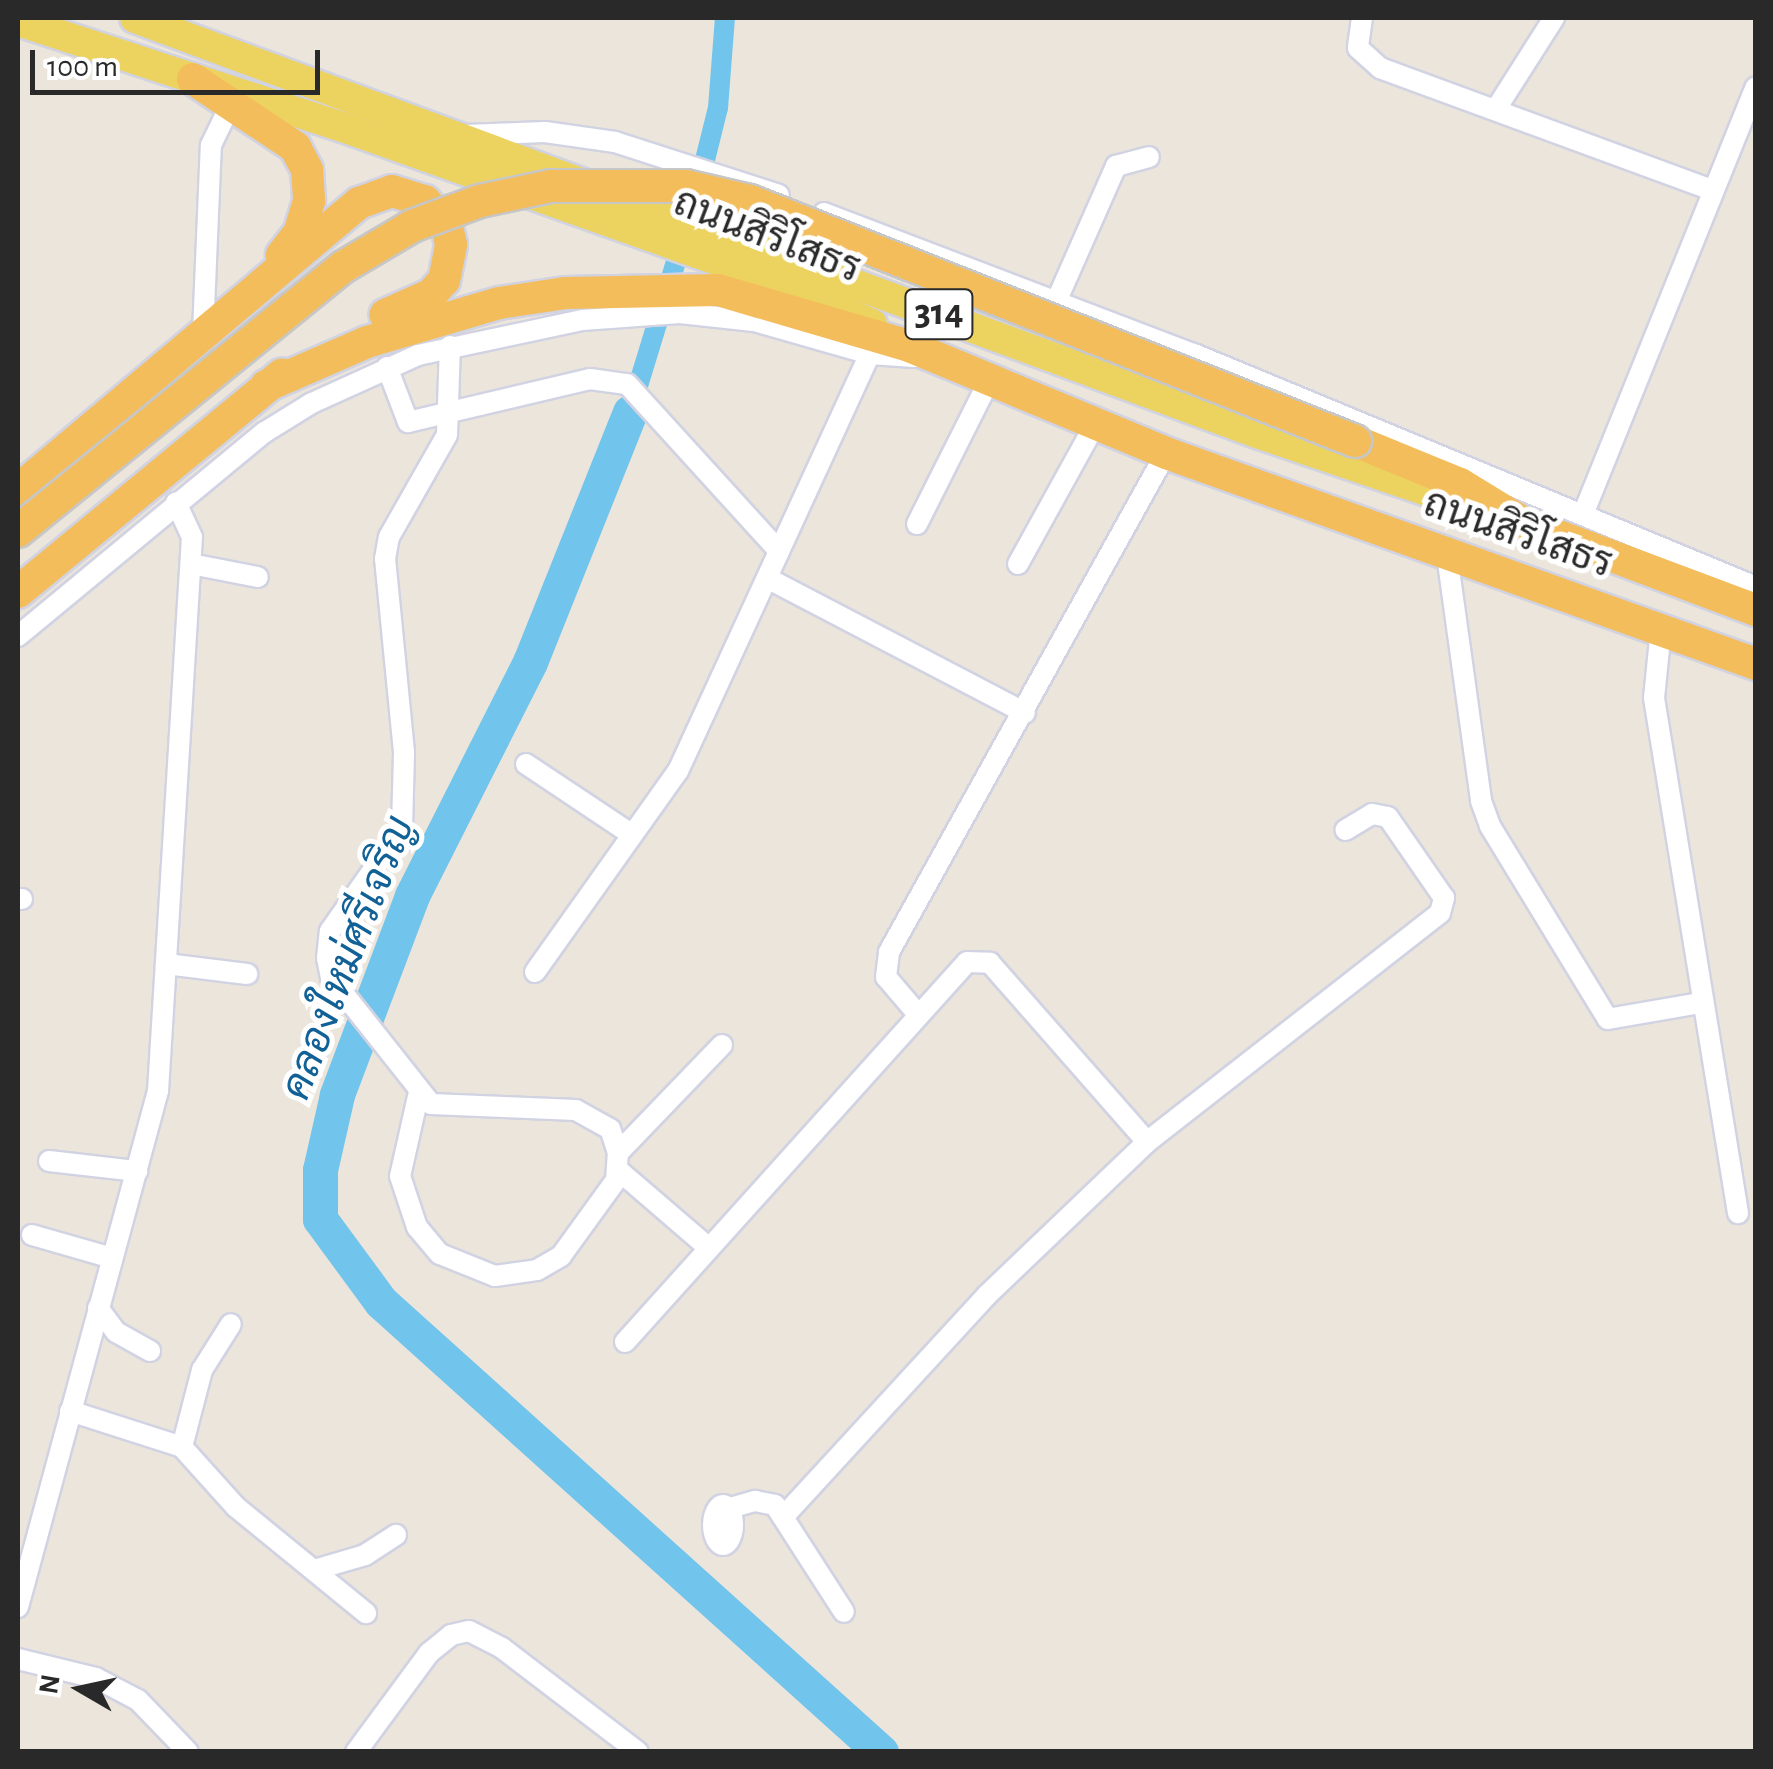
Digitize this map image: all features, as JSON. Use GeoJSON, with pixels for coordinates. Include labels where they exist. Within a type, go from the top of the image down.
{"type":"FeatureCollection","features":[{"type":"Feature","properties":{"kind":"highway"},"geometry":{"type":"LineString","coordinates":[[193,79],[229,108],[295,147],[307,170],[309,201],[299,233],[258,286]]}},
{"type":"Feature","properties":{"kind":"highway"},"geometry":{"type":"LineString","coordinates":[[18,531],[344,266],[412,226],[480,200],[552,186],[686,186],[750,200],[1460,484],[1524,523]]}},
{"type":"Feature","properties":{"kind":"highway"},"geometry":{"type":"LineString","coordinates":[[18,490],[258,286],[375,194],[392,191],[426,201],[447,227],[450,262],[432,294],[356,326],[266,386],[18,592]]}},
{"type":"Feature","properties":{"kind":"highway"},"geometry":{"type":"LineString","coordinates":[[266,386],[441,317],[566,293],[718,290],[922,351]]}},
{"type":"Feature","properties":{"kind":"highway","name":"ถนนสิริโสธร"},"geometry":{"type":"LineString","coordinates":[[922,351],[1166,452],[1756,664]]}},
{"type":"Feature","properties":{"kind":"highway","name":"ถนนสิริโสธร"},"geometry":{"type":"LineString","coordinates":[[1524,523],[1756,610]]}},
{"type":"Feature","properties":{"kind":"main road","name":"ถนนสิริโสธร"},"geometry":{"type":"LineString","coordinates":[[134,18],[465,136],[1254,432],[1524,523]]}},
{"type":"Feature","properties":{"kind":"main road","name":"ถนนสิริโสธร"},"geometry":{"type":"LineString","coordinates":[[18,21],[343,128],[778,282],[922,351]]}},
{"type":"Feature","properties":{"kind":"main road"},"geometry":{"type":"LineString","coordinates":[[343,128],[356,96]]}},
{"type":"Feature","properties":{"kind":"street"},"geometry":{"type":"LineString","coordinates":[[1362,18],[1356,36],[1366,60],[1712,190]]}},
{"type":"Feature","properties":{"kind":"street"},"geometry":{"type":"LineString","coordinates":[[1496,110],[1554,18]]}},
{"type":"Feature","properties":{"kind":"street"},"geometry":{"type":"LineString","coordinates":[[1584,512],[1756,87]]}},
{"type":"Feature","properties":{"kind":"street"},"geometry":{"type":"LineString","coordinates":[[203,334],[210,145],[229,108]]}},
{"type":"Feature","properties":{"kind":"street"},"geometry":{"type":"LineString","coordinates":[[465,136],[545,132],[616,142],[741,180],[1584,512],[1756,586]]}},
{"type":"Feature","properties":{"kind":"street"},"geometry":{"type":"LineString","coordinates":[[1056,302],[1116,166],[1150,157]]}},
{"type":"Feature","properties":{"kind":"street"},"geometry":{"type":"LineString","coordinates":[[18,636],[266,432],[387,367],[450,346],[582,320],[680,313],[754,321],[870,354],[922,351]]}},
{"type":"Feature","properties":{"kind":"street"},"geometry":{"type":"LineString","coordinates":[[419,1092],[400,1176],[417,1227],[460,1267],[495,1276],[537,1270],[561,1256],[616,1180],[617,1161],[610,1129],[576,1110],[447,1108],[419,1092],[382,1036],[331,978],[326,958],[330,931],[402,829],[406,799],[385,590],[389,537],[437,463],[450,409],[450,346]]}},
{"type":"Feature","properties":{"kind":"street"},"geometry":{"type":"LineString","coordinates":[[535,972],[678,770],[870,354]]}},
{"type":"Feature","properties":{"kind":"street"},"geometry":{"type":"LineString","coordinates":[[387,367],[408,422],[590,379],[627,384],[780,551]]}},
{"type":"Feature","properties":{"kind":"street"},"geometry":{"type":"LineString","coordinates":[[917,524],[991,377]]}},
{"type":"Feature","properties":{"kind":"street"},"geometry":{"type":"LineString","coordinates":[[1018,564],[1096,421]]}},
{"type":"Feature","properties":{"kind":"street"},"geometry":{"type":"LineString","coordinates":[[916,1012],[886,977],[890,952],[1025,714],[1166,452]]}},
{"type":"Feature","properties":{"kind":"street"},"geometry":{"type":"LineString","coordinates":[[18,1607],[158,1091],[191,564],[188,519],[176,503]]}},
{"type":"Feature","properties":{"kind":"street"},"geometry":{"type":"LineString","coordinates":[[1447,555],[1480,802],[1490,826],[1608,1019],[1700,1003]]}},
{"type":"Feature","properties":{"kind":"street"},"geometry":{"type":"LineString","coordinates":[[191,564],[258,577]]}},
{"type":"Feature","properties":{"kind":"street"},"geometry":{"type":"LineString","coordinates":[[767,578],[1025,714]]}},
{"type":"Feature","properties":{"kind":"street"},"geometry":{"type":"LineString","coordinates":[[1661,629],[1654,698],[1700,1003],[1738,1213]]}},
{"type":"Feature","properties":{"kind":"street"},"geometry":{"type":"LineString","coordinates":[[526,764],[631,834]]}},
{"type":"Feature","properties":{"kind":"street"},"geometry":{"type":"LineString","coordinates":[[784,1516],[987,1295],[1147,1142],[1440,912],[1444,898],[1388,817],[1372,814],[1345,830]]}},
{"type":"Feature","properties":{"kind":"street"},"geometry":{"type":"LineString","coordinates":[[626,1342],[916,1012],[968,962],[990,962],[1147,1142]]}},
{"type":"Feature","properties":{"kind":"street"},"geometry":{"type":"LineString","coordinates":[[166,964],[247,974]]}},
{"type":"Feature","properties":{"kind":"street"},"geometry":{"type":"LineString","coordinates":[[617,1161],[722,1045]]}},
{"type":"Feature","properties":{"kind":"street"},"geometry":{"type":"LineString","coordinates":[[49,1161],[137,1172]]}},
{"type":"Feature","properties":{"kind":"street"},"geometry":{"type":"LineString","coordinates":[[617,1161],[709,1248]]}},
{"type":"Feature","properties":{"kind":"street"},"geometry":{"type":"LineString","coordinates":[[32,1234],[112,1258]]}},
{"type":"Feature","properties":{"kind":"street"},"geometry":{"type":"LineString","coordinates":[[98,1308],[116,1332],[150,1351]]}},
{"type":"Feature","properties":{"kind":"street"},"geometry":{"type":"LineString","coordinates":[[182,1447],[202,1370],[231,1324]]}},
{"type":"Feature","properties":{"kind":"street"},"geometry":{"type":"LineString","coordinates":[[70,1410],[182,1447],[236,1506],[366,1613]]}},
{"type":"Feature","properties":{"kind":"street"},"geometry":{"type":"LineString","coordinates":[[730,1508],[768,1501],[784,1516],[844,1612]]}},
{"type":"Feature","properties":{"kind":"street"},"geometry":{"type":"LineString","coordinates":[[314,1570],[365,1556],[396,1535]]}},
{"type":"Feature","properties":{"kind":"street"},"geometry":{"type":"LineString","coordinates":[[356,1752],[428,1653],[469,1631],[502,1648],[638,1752]]}},
{"type":"Feature","properties":{"kind":"street"},"geometry":{"type":"LineString","coordinates":[[18,1658],[96,1678],[138,1700],[188,1752]]}},
{"type":"Feature","properties":{"kind":"waterway"},"geometry":{"type":"LineString","coordinates":[[698,188],[718,108],[725,18]]}},
{"type":"Feature","properties":{"kind":"waterway"},"geometry":{"type":"LineString","coordinates":[[630,412],[683,239]]}},
{"type":"Feature","properties":{"kind":"waterway","name":"คลองใหม่ศรีเจริญ"},"geometry":{"type":"LineString","coordinates":[[630,412],[530,662],[412,896],[337,1095],[320,1170],[320,1219],[381,1302],[881,1752]]}}]}
